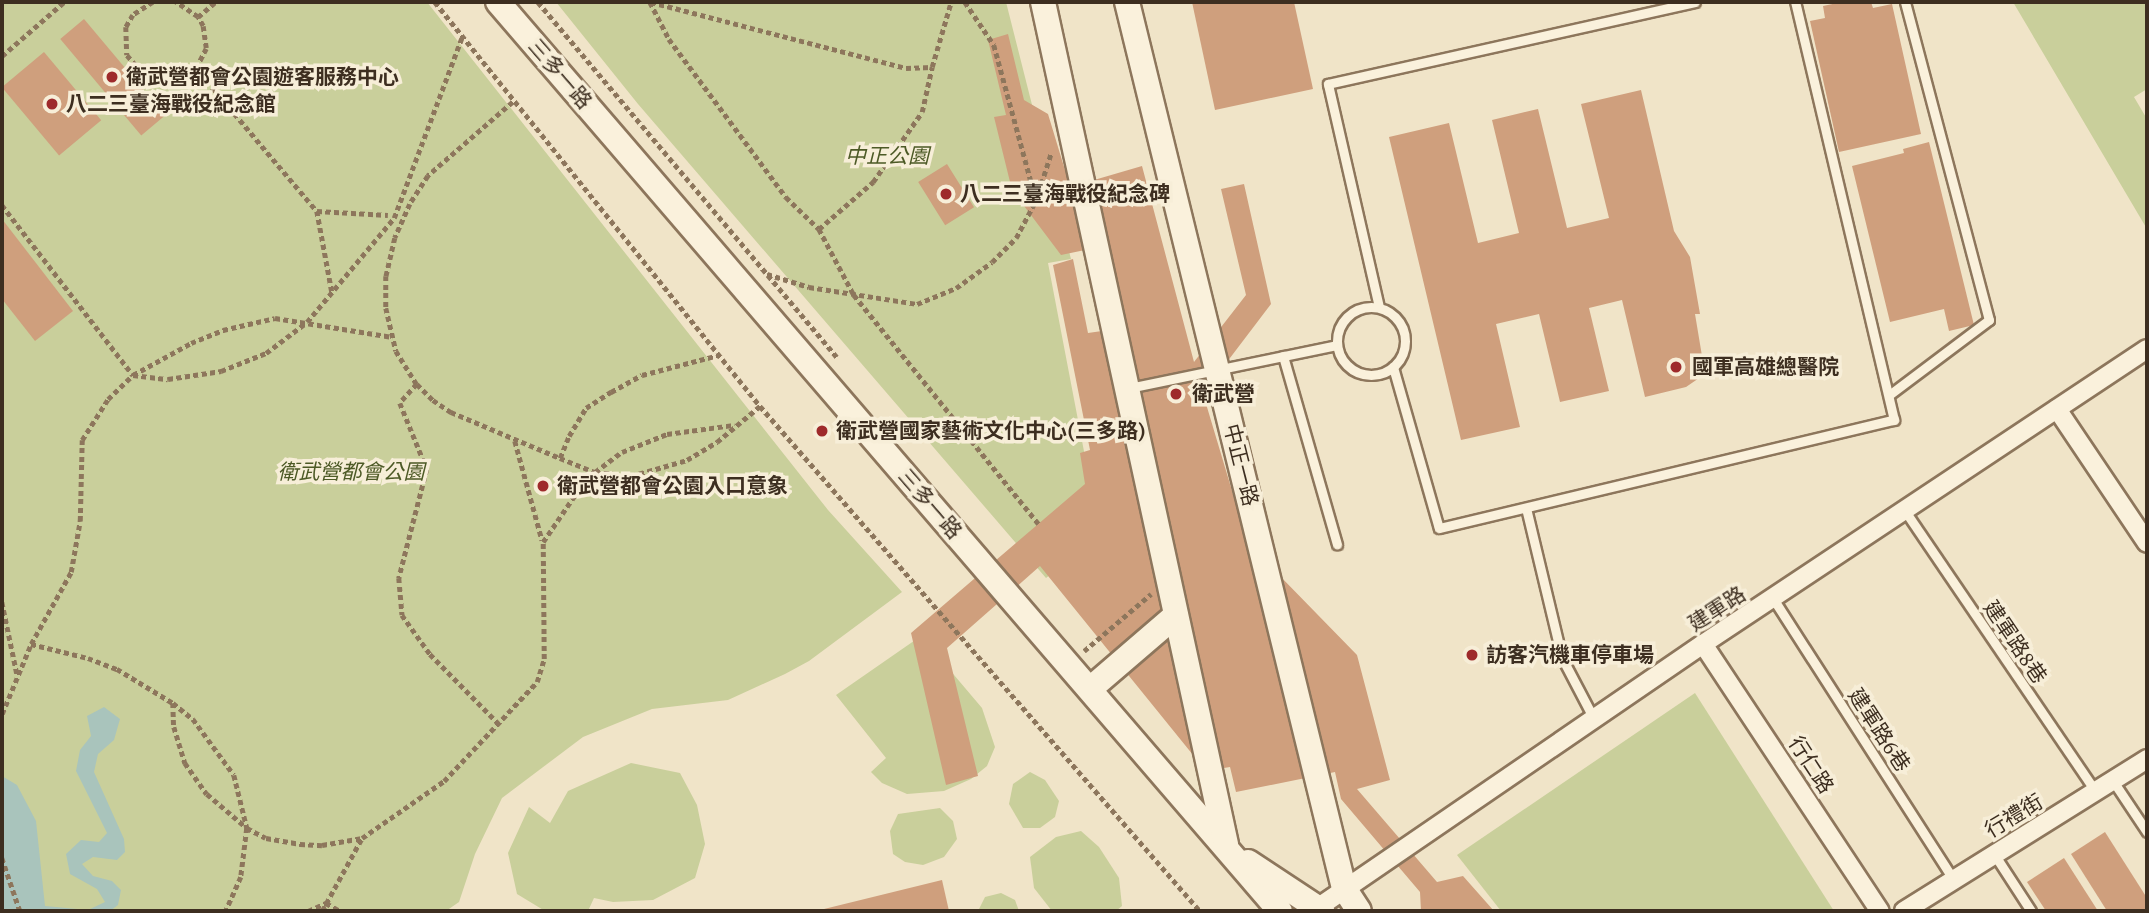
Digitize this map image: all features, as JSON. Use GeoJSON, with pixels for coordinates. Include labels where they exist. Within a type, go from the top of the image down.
{"type":"FeatureCollection","features":[{"type":"Feature","properties":{"kind":"street","name":"三多一路"},"geometry":{"type":"LineString","coordinates":[[498,2],[1280,911]]}},
{"type":"Feature","properties":{"kind":"street"},"geometry":{"type":"LineString","coordinates":[[1043,2],[1227,848],[1318,910]]}},
{"type":"Feature","properties":{"kind":"street","name":"中正一路"},"geometry":{"type":"LineString","coordinates":[[1127,2],[1345,888]]}},
{"type":"Feature","properties":{"kind":"street","name":"建軍路"},"geometry":{"type":"LineString","coordinates":[[1318,910],[1345,888],[1703,645],[2147,349]]}},
{"type":"Feature","properties":{"kind":"street"},"geometry":{"type":"LineString","coordinates":[[2057,409],[2147,543]]}},
{"type":"Feature","properties":{"kind":"street"},"geometry":{"type":"LineString","coordinates":[[1090,690],[1176,615]]}},
{"type":"Feature","properties":{"kind":"street","name":"行仁路"},"geometry":{"type":"LineString","coordinates":[[1703,645],[1880,911]]}},
{"type":"Feature","properties":{"kind":"street","name":"行禮街"},"geometry":{"type":"LineString","coordinates":[[1904,911],[2147,759]]}},
{"type":"Feature","properties":{"kind":"street"},"geometry":{"type":"LineString","coordinates":[[1345,888],[1359,911]]}},
{"type":"Feature","properties":{"kind":"lane"},"geometry":{"type":"LineString","coordinates":[[1379,307],[1328,84],[1695,2]]}},
{"type":"Feature","properties":{"kind":"lane"},"geometry":{"type":"LineString","coordinates":[[1393,367],[1439,528],[1895,420],[1795,2]]}},
{"type":"Feature","properties":{"kind":"lane"},"geometry":{"type":"LineString","coordinates":[[1889,395],[1989,320],[1905,2]]}},
{"type":"Feature","properties":{"kind":"lane"},"geometry":{"type":"LineString","coordinates":[[1379,307],[1397,319],[1403,328],[1404,349],[1393,367],[1373,375],[1353,370],[1339,355],[1337,333],[1348,314],[1358,309],[1379,307]]}},
{"type":"Feature","properties":{"kind":"lane"},"geometry":{"type":"LineString","coordinates":[[1127,388],[1336,345]]}},
{"type":"Feature","properties":{"kind":"lane"},"geometry":{"type":"LineString","coordinates":[[1283,356],[1336,544]]}},
{"type":"Feature","properties":{"kind":"lane"},"geometry":{"type":"LineString","coordinates":[[1526,508],[1562,659],[1594,719]]}},
{"type":"Feature","properties":{"kind":"lane","name":"建軍路8巷"},"geometry":{"type":"LineString","coordinates":[[1905,511],[2096,792]]}},
{"type":"Feature","properties":{"kind":"lane","name":"建軍路6巷"},"geometry":{"type":"LineString","coordinates":[[1774,600],[1954,880]]}},
{"type":"Feature","properties":{"kind":"lane"},"geometry":{"type":"LineString","coordinates":[[2113,781],[2147,832]]}},
{"type":"Feature","properties":{"kind":"lane"},"geometry":{"type":"LineString","coordinates":[[1994,854],[2031,911]]}},
{"type":"Feature","properties":{"kind":"path"},"geometry":{"type":"LineString","coordinates":[[2,56],[64,2]]}},
{"type":"Feature","properties":{"kind":"path"},"geometry":{"type":"LineString","coordinates":[[153,2],[143,4],[126,27],[126,48],[134,67],[145,76],[165,81],[186,77],[197,68],[205,48],[206,37],[198,17],[176,2]]}},
{"type":"Feature","properties":{"kind":"path"},"geometry":{"type":"LineString","coordinates":[[198,17],[215,2]]}},
{"type":"Feature","properties":{"kind":"path"},"geometry":{"type":"LineString","coordinates":[[435,2],[760,406],[1200,911]]}},
{"type":"Feature","properties":{"kind":"path"},"geometry":{"type":"LineString","coordinates":[[538,2],[845,367]]}},
{"type":"Feature","properties":{"kind":"path"},"geometry":{"type":"LineString","coordinates":[[651,2],[906,68],[932,67]]}},
{"type":"Feature","properties":{"kind":"path"},"geometry":{"type":"LineString","coordinates":[[651,2],[669,39],[786,197],[819,229],[854,295],[1039,523]]}},
{"type":"Feature","properties":{"kind":"path"},"geometry":{"type":"LineString","coordinates":[[819,229],[849,206],[889,161],[922,112],[951,2]]}},
{"type":"Feature","properties":{"kind":"path"},"geometry":{"type":"LineString","coordinates":[[965,2],[994,45],[1036,200]]}},
{"type":"Feature","properties":{"kind":"path"},"geometry":{"type":"LineString","coordinates":[[2,205],[134,375],[168,379],[221,370],[266,353],[307,322],[394,218],[462,36]]}},
{"type":"Feature","properties":{"kind":"path"},"geometry":{"type":"LineString","coordinates":[[197,68],[317,211],[332,293]]}},
{"type":"Feature","properties":{"kind":"path"},"geometry":{"type":"LineString","coordinates":[[513,102],[428,176],[410,204],[395,238],[386,276],[386,308],[392,337],[404,365],[417,384],[433,400],[451,412],[514,440],[595,472],[631,476],[667,467],[702,452],[760,406]]}},
{"type":"Feature","properties":{"kind":"path"},"geometry":{"type":"LineString","coordinates":[[767,274],[809,287],[917,304],[956,288],[992,262],[1016,238],[1036,200],[1052,150]]}},
{"type":"Feature","properties":{"kind":"path"},"geometry":{"type":"LineString","coordinates":[[317,211],[388,215]]}},
{"type":"Feature","properties":{"kind":"path"},"geometry":{"type":"LineString","coordinates":[[2,713],[31,644],[71,572],[80,521],[82,440],[108,399],[134,375],[191,343],[223,330],[275,318],[392,337]]}},
{"type":"Feature","properties":{"kind":"path"},"geometry":{"type":"LineString","coordinates":[[560,458],[569,436],[586,408],[642,375],[719,355]]}},
{"type":"Feature","properties":{"kind":"path"},"geometry":{"type":"LineString","coordinates":[[417,384],[400,403],[427,469],[399,578],[402,615],[430,654],[499,724]]}},
{"type":"Feature","properties":{"kind":"path"},"geometry":{"type":"LineString","coordinates":[[543,542],[564,508],[595,472],[622,452],[667,434],[734,425]]}},
{"type":"Feature","properties":{"kind":"path"},"geometry":{"type":"LineString","coordinates":[[173,704],[178,747],[195,780],[222,809],[247,828],[266,838],[322,845],[362,838],[444,782],[531,692],[541,672],[543,542],[514,440]]}},
{"type":"Feature","properties":{"kind":"path"},"geometry":{"type":"LineString","coordinates":[[1077,642],[1085,652],[1154,591]]}},
{"type":"Feature","properties":{"kind":"path"},"geometry":{"type":"LineString","coordinates":[[2,602],[17,674]]}},
{"type":"Feature","properties":{"kind":"path"},"geometry":{"type":"LineString","coordinates":[[31,644],[88,658],[117,669],[173,704],[207,734],[234,775],[247,828],[241,877],[226,911]]}},
{"type":"Feature","properties":{"kind":"path"},"geometry":{"type":"LineString","coordinates":[[322,911],[362,838]]}},
{"type":"Feature","properties":{"kind":"path"},"geometry":{"type":"LineString","coordinates":[[2,858],[20,911]]}},
{"type":"Feature","properties":{"kind":"path"},"geometry":{"type":"LineString","coordinates":[[308,911],[326,903]]}},
{"type":"Feature","properties":{"kind":"path"},"geometry":{"type":"LineString","coordinates":[[326,903],[340,911]]}},
{"type":"Feature","properties":{"kind":"green space","name":"衛武營都會公園"},"geometry":{"type":"Polygon","coordinates":[[[2,2],[427,2],[828,510],[902,592],[809,661],[728,700],[652,709],[583,737],[502,798],[475,854],[459,902],[446,911],[2,911],[2,2]]]}},
{"type":"Feature","properties":{"kind":"green space","name":"中正公園"},"geometry":{"type":"Polygon","coordinates":[[[556,2],[1006,2],[1071,259],[1048,263],[1091,488],[1094,541],[1046,578],[638,104],[556,2]]]}},
{"type":"Feature","properties":{"kind":"green space"},"geometry":{"type":"Polygon","coordinates":[[[2013,2],[2147,2],[2147,89],[2134,97],[2147,119],[2147,229],[2013,2]]]}},
{"type":"Feature","properties":{"kind":"green space"},"geometry":{"type":"Polygon","coordinates":[[[921,636],[982,708],[995,747],[987,766],[971,779],[944,791],[907,794],[882,783],[871,772],[886,758],[836,695],[921,636]]]}},
{"type":"Feature","properties":{"kind":"green space"},"geometry":{"type":"Polygon","coordinates":[[[1695,693],[1834,911],[1501,911],[1457,855],[1695,693]]]}},
{"type":"Feature","properties":{"kind":"green space"},"geometry":{"type":"Polygon","coordinates":[[[631,763],[680,773],[697,805],[705,844],[695,878],[653,900],[613,902],[594,898],[588,911],[545,911],[517,894],[508,853],[529,807],[550,823],[568,791],[631,763]]]}},
{"type":"Feature","properties":{"kind":"green space"},"geometry":{"type":"Polygon","coordinates":[[[1030,772],[1045,780],[1059,801],[1055,817],[1040,828],[1023,828],[1009,804],[1013,784],[1030,772]]]}},
{"type":"Feature","properties":{"kind":"green space"},"geometry":{"type":"Polygon","coordinates":[[[940,808],[953,821],[957,839],[944,857],[923,865],[905,862],[893,854],[890,831],[898,814],[940,808]]]}},
{"type":"Feature","properties":{"kind":"green space"},"geometry":{"type":"Polygon","coordinates":[[[1081,831],[1099,847],[1119,878],[1122,906],[1116,911],[1052,911],[1034,888],[1030,857],[1056,837],[1081,831]]]}},
{"type":"Feature","properties":{"kind":"green space"},"geometry":{"type":"Polygon","coordinates":[[[1001,893],[1015,900],[1019,911],[978,911],[985,897],[1001,893]]]}},
{"type":"Feature","properties":{"kind":"water"},"geometry":{"type":"Polygon","coordinates":[[[104,707],[120,719],[114,740],[98,754],[94,772],[124,839],[125,852],[117,860],[93,857],[82,864],[93,876],[112,881],[121,890],[118,905],[110,911],[2,911],[2,776],[17,785],[36,821],[45,906],[88,910],[105,902],[97,889],[70,874],[66,854],[81,840],[99,842],[107,833],[76,771],[80,750],[91,736],[87,716],[104,707]]]}},
{"type":"Feature","properties":{"kind":"building"},"geometry":{"type":"Polygon","coordinates":[[[1192,2],[1294,2],[1313,89],[1215,110],[1192,2]]]}},
{"type":"Feature","properties":{"kind":"building"},"geometry":{"type":"Polygon","coordinates":[[[1842,2],[1871,2],[1873,8],[1892,4],[1921,134],[1839,152],[1810,21],[1825,18],[1823,6],[1842,2]]]}},
{"type":"Feature","properties":{"kind":"building","name":"衛武營都會公園遊客服務中心"},"geometry":{"type":"Polygon","coordinates":[[[84,19],[165,116],[141,135],[60,39],[84,19]]]}},
{"type":"Feature","properties":{"kind":"building"},"geometry":{"type":"Polygon","coordinates":[[[1008,34],[1024,100],[1048,114],[1068,180],[1077,185],[1142,166],[1194,362],[1246,295],[1221,189],[1244,184],[1271,304],[1211,383],[1201,387],[1250,551],[1277,573],[1357,655],[1390,780],[1357,789],[1437,882],[1463,876],[1494,911],[1421,911],[1420,892],[1341,799],[1335,772],[1236,792],[1230,767],[1206,771],[1040,566],[947,648],[978,776],[946,785],[911,633],[1085,484],[1080,453],[1090,450],[1053,265],[1073,259],[1088,333],[1102,331],[1085,250],[1061,255],[1012,190],[994,117],[1006,115],[988,40],[1008,34]]]}},
{"type":"Feature","properties":{"kind":"building","name":"八二三臺海戰役紀念館"},"geometry":{"type":"Polygon","coordinates":[[[44,52],[101,120],[59,156],[2,88],[44,52]]]}},
{"type":"Feature","properties":{"kind":"building","name":"國軍高雄總醫院"},"geometry":{"type":"Polygon","coordinates":[[[1641,90],[1674,231],[1690,257],[1700,314],[1695,314],[1705,374],[1686,387],[1645,397],[1622,300],[1589,308],[1609,391],[1560,402],[1539,314],[1496,324],[1520,427],[1461,440],[1389,137],[1449,123],[1478,243],[1519,233],[1492,120],[1538,109],[1567,228],[1609,218],[1581,104],[1641,90]]]}},
{"type":"Feature","properties":{"kind":"building"},"geometry":{"type":"Polygon","coordinates":[[[1929,142],[1974,325],[1949,331],[1944,309],[1890,322],[1852,166],[1904,153],[1903,149],[1929,142]]]}},
{"type":"Feature","properties":{"kind":"building","name":"八二三臺海戰役紀念碑"},"geometry":{"type":"Polygon","coordinates":[[[947,164],[974,207],[945,225],[918,182],[947,164]]]}},
{"type":"Feature","properties":{"kind":"building"},"geometry":{"type":"Polygon","coordinates":[[[2,219],[73,311],[35,341],[2,299],[2,219]]]}},
{"type":"Feature","properties":{"kind":"building"},"geometry":{"type":"Polygon","coordinates":[[[2105,832],[2147,898],[2147,911],[2107,911],[2071,854],[2105,832]]]}},
{"type":"Feature","properties":{"kind":"building"},"geometry":{"type":"Polygon","coordinates":[[[2064,858],[2098,911],[2046,911],[2027,882],[2064,858]]]}},
{"type":"Feature","properties":{"kind":"building"},"geometry":{"type":"Polygon","coordinates":[[[942,880],[949,911],[820,911],[820,910],[942,880]]]}},
{"type":"Feature","properties":{"kind":"place","name":"衛武營都會公園遊客服務中心"},"geometry":{"type":"Point","coordinates":[112,77]}},
{"type":"Feature","properties":{"kind":"place","name":"八二三臺海戰役紀念館"},"geometry":{"type":"Point","coordinates":[52,104]}},
{"type":"Feature","properties":{"kind":"place","name":"八二三臺海戰役紀念碑"},"geometry":{"type":"Point","coordinates":[946,194]}},
{"type":"Feature","properties":{"kind":"place","name":"國軍高雄總醫院"},"geometry":{"type":"Point","coordinates":[1676,367]}},
{"type":"Feature","properties":{"kind":"place","name":"衛武營"},"geometry":{"type":"Point","coordinates":[1176,394]}},
{"type":"Feature","properties":{"kind":"place","name":"衛武營國家藝術文化中心(三多路)"},"geometry":{"type":"Point","coordinates":[822,431]}},
{"type":"Feature","properties":{"kind":"place","name":"衛武營都會公園入口意象"},"geometry":{"type":"Point","coordinates":[543,486]}},
{"type":"Feature","properties":{"kind":"place","name":"訪客汽機車停車場"},"geometry":{"type":"Point","coordinates":[1472,655]}}]}
